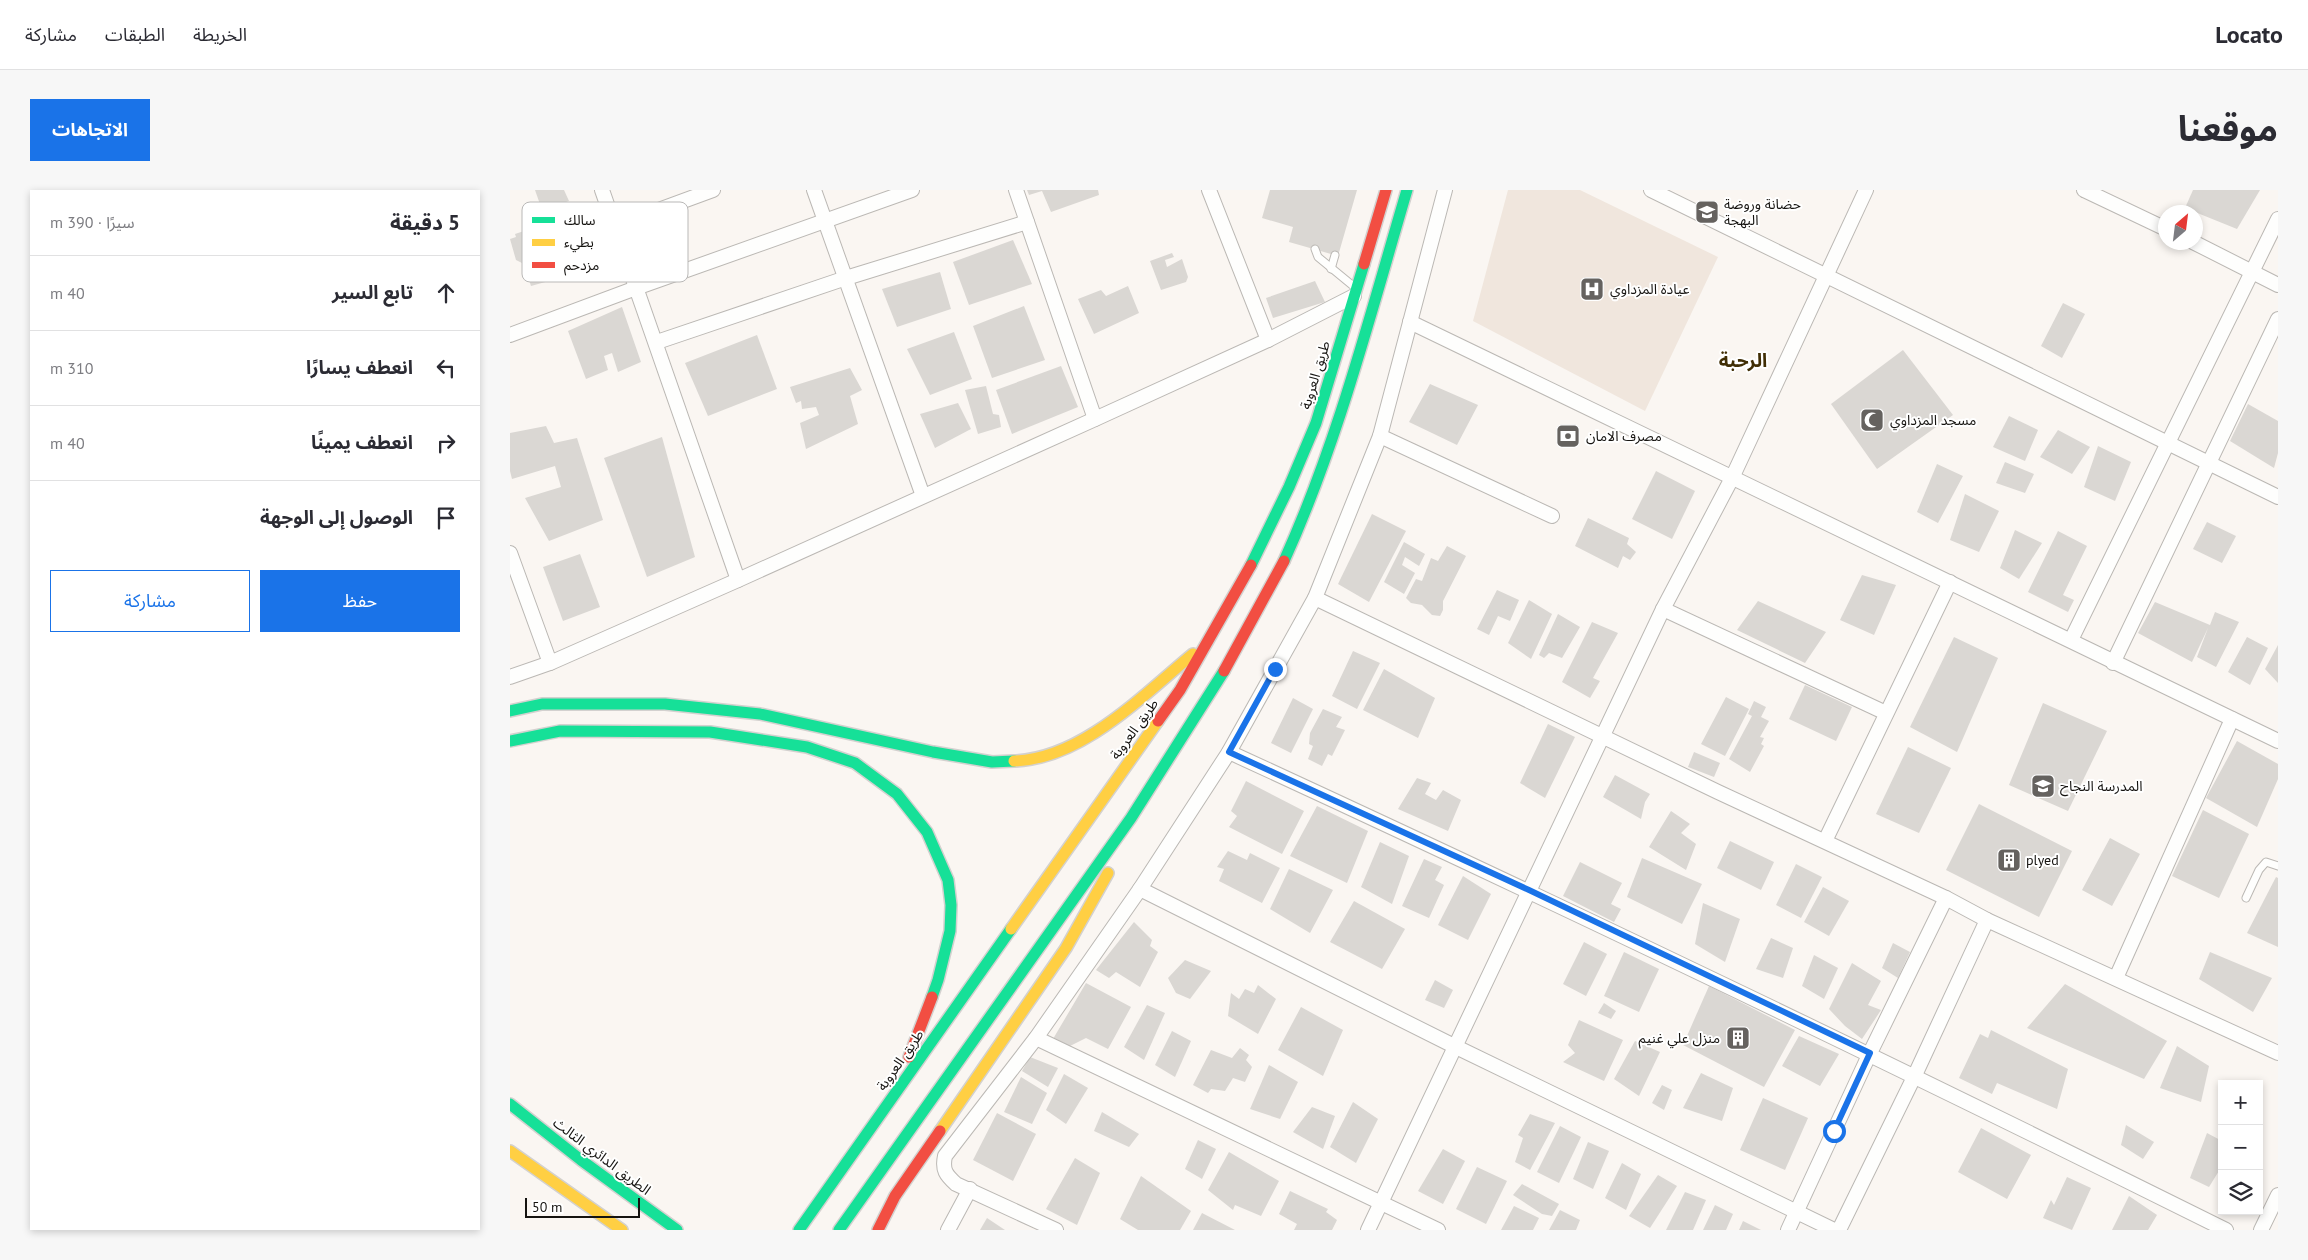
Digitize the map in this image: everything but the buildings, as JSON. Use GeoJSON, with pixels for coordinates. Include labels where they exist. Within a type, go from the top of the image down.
{"type":"FeatureCollection","features":[{"type":"Feature","properties":{"kind":"highway","name":"طريق العروبة"},"geometry":{"type":"LineString","coordinates":[[798,1230],[1163,716],[1251,565],[1289,487],[1316,423],[1386,190]]}},
{"type":"Feature","properties":{"kind":"highway"},"geometry":{"type":"LineString","coordinates":[[839,1230],[1131,818],[1235,653],[1276,578],[1304,517],[1327,457],[1348,393],[1408,190]]}},
{"type":"Feature","properties":{"kind":"highway"},"geometry":{"type":"LineString","coordinates":[[510,711],[542,704],[665,704],[760,714],[853,732],[934,752],[992,762],[1018,761],[1042,756],[1073,744],[1101,729],[1208,641]]}},
{"type":"Feature","properties":{"kind":"highway"},"geometry":{"type":"LineString","coordinates":[[510,741],[560,731],[710,732],[807,747],[855,763],[897,794],[927,832],[948,880],[951,904],[950,931],[938,980],[897,1090]]}},
{"type":"Feature","properties":{"kind":"highway"},"geometry":{"type":"LineString","coordinates":[[878,1230],[896,1196],[1066,948],[1110,867],[1131,818]]}},
{"type":"Feature","properties":{"kind":"highway","name":"الطريق الدائري الثالث"},"geometry":{"type":"LineString","coordinates":[[510,1104],[581,1160],[677,1230]]}},
{"type":"Feature","properties":{"kind":"highway"},"geometry":{"type":"LineString","coordinates":[[510,1151],[622,1230]]}},
{"type":"Feature","properties":{"kind":"street"},"geometry":{"type":"LineString","coordinates":[[602,190],[606,202]]}},
{"type":"Feature","properties":{"kind":"street"},"geometry":{"type":"LineString","coordinates":[[680,202],[713,190]]}},
{"type":"Feature","properties":{"kind":"street"},"geometry":{"type":"LineString","coordinates":[[814,190],[923,496]]}},
{"type":"Feature","properties":{"kind":"street"},"geometry":{"type":"LineString","coordinates":[[688,270],[912,190]]}},
{"type":"Feature","properties":{"kind":"street"},"geometry":{"type":"LineString","coordinates":[[1016,190],[1095,419]]}},
{"type":"Feature","properties":{"kind":"street"},"geometry":{"type":"LineString","coordinates":[[1209,190],[1268,340]]}},
{"type":"Feature","properties":{"kind":"street"},"geometry":{"type":"LineString","coordinates":[[1056,1230],[956,1184],[946,1175],[943,1166],[946,1156],[1036,1038],[1140,889],[1229,752],[1315,598],[1380,436],[1445,190]]}},
{"type":"Feature","properties":{"kind":"street"},"geometry":{"type":"LineString","coordinates":[[1651,190],[2168,444],[2278,496]]}},
{"type":"Feature","properties":{"kind":"street"},"geometry":{"type":"LineString","coordinates":[[1368,1230],[1663,609],[1732,478],[1866,190]]}},
{"type":"Feature","properties":{"kind":"street"},"geometry":{"type":"LineString","coordinates":[[2084,190],[2158,226]]}},
{"type":"Feature","properties":{"kind":"street"},"geometry":{"type":"LineString","coordinates":[[2071,640],[2278,219]]}},
{"type":"Feature","properties":{"kind":"street"},"geometry":{"type":"LineString","coordinates":[[657,342],[846,278],[1027,222]]}},
{"type":"Feature","properties":{"kind":"street"},"geometry":{"type":"LineString","coordinates":[[2203,247],[2278,285]]}},
{"type":"Feature","properties":{"kind":"street"},"geometry":{"type":"LineString","coordinates":[[634,282],[657,342],[738,580]]}},
{"type":"Feature","properties":{"kind":"street"},"geometry":{"type":"LineString","coordinates":[[510,335],[653,282]]}},
{"type":"Feature","properties":{"kind":"street"},"geometry":{"type":"LineString","coordinates":[[510,677],[550,663],[1095,419],[1268,340],[1355,292]]}},
{"type":"Feature","properties":{"kind":"street"},"geometry":{"type":"LineString","coordinates":[[2113,663],[2278,319]]}},
{"type":"Feature","properties":{"kind":"street"},"geometry":{"type":"LineString","coordinates":[[1410,322],[2278,741]]}},
{"type":"Feature","properties":{"kind":"street"},"geometry":{"type":"LineString","coordinates":[[1380,436],[1552,516]]}},
{"type":"Feature","properties":{"kind":"street"},"geometry":{"type":"LineString","coordinates":[[510,553],[550,663]]}},
{"type":"Feature","properties":{"kind":"street"},"geometry":{"type":"LineString","coordinates":[[1825,841],[1950,582]]}},
{"type":"Feature","properties":{"kind":"street"},"geometry":{"type":"LineString","coordinates":[[1315,598],[1946,898],[1988,920],[2278,1054]]}},
{"type":"Feature","properties":{"kind":"street"},"geometry":{"type":"LineString","coordinates":[[1663,609],[1886,713]]}},
{"type":"Feature","properties":{"kind":"street"},"geometry":{"type":"LineString","coordinates":[[2116,978],[2232,719]]}},
{"type":"Feature","properties":{"kind":"street"},"geometry":{"type":"LineString","coordinates":[[1229,752],[1529,890],[1870,1053],[2226,1230]]}},
{"type":"Feature","properties":{"kind":"street"},"geometry":{"type":"LineString","coordinates":[[1140,889],[1454,1046],[1834,1230]]}},
{"type":"Feature","properties":{"kind":"street"},"geometry":{"type":"LineString","coordinates":[[1788,1230],[1870,1053],[1946,898]]}},
{"type":"Feature","properties":{"kind":"street"},"geometry":{"type":"LineString","coordinates":[[1839,1230],[1988,920]]}},
{"type":"Feature","properties":{"kind":"street"},"geometry":{"type":"LineString","coordinates":[[1036,1038],[1438,1230]]}},
{"type":"Feature","properties":{"kind":"street"},"geometry":{"type":"LineString","coordinates":[[948,1230],[970,1190]]}},
{"type":"Feature","properties":{"kind":"street"},"geometry":{"type":"LineString","coordinates":[[2261,1230],[2278,1195]]}},
{"type":"Feature","properties":{"kind":"lane"},"geometry":{"type":"LineString","coordinates":[[1315,249],[1318,257],[1355,292]]}},
{"type":"Feature","properties":{"kind":"lane"},"geometry":{"type":"LineString","coordinates":[[1332,269],[1335,255]]}},
{"type":"Feature","properties":{"kind":"lane"},"geometry":{"type":"LineString","coordinates":[[2246,898],[2259,870],[2266,862],[2278,866]]}},
{"type":"Feature","properties":{"kind":"shaded area","name":"عيادة المزداوي"},"geometry":{"type":"Polygon","coordinates":[[[1508,190],[1580,190],[1718,257],[1645,411],[1473,321],[1508,190]]]}},
{"type":"Feature","properties":{"kind":"traffic: fast"},"geometry":{"type":"LineString","coordinates":[[1284,561],[1321,470],[1337,424],[1407,190]]}},
{"type":"Feature","properties":{"kind":"traffic: fast"},"geometry":{"type":"LineString","coordinates":[[1251,565],[1289,487],[1316,423],[1364,264]]}},
{"type":"Feature","properties":{"kind":"traffic: fast"},"geometry":{"type":"LineString","coordinates":[[839,1230],[1131,818],[1224,671]]}},
{"type":"Feature","properties":{"kind":"traffic: fast"},"geometry":{"type":"LineString","coordinates":[[510,711],[542,704],[665,704],[760,714],[933,752],[992,762],[1014,761]]}},
{"type":"Feature","properties":{"kind":"traffic: fast"},"geometry":{"type":"LineString","coordinates":[[510,741],[560,731],[710,732],[807,747],[855,763],[897,794],[927,832],[948,880],[951,905],[950,931],[932,997]]}},
{"type":"Feature","properties":{"kind":"traffic: fast"},"geometry":{"type":"LineString","coordinates":[[799,1230],[1011,929]]}},
{"type":"Feature","properties":{"kind":"traffic: fast"},"geometry":{"type":"LineString","coordinates":[[510,1104],[581,1160],[677,1230]]}},
{"type":"Feature","properties":{"kind":"traffic: slow"},"geometry":{"type":"LineString","coordinates":[[1014,761],[1039,758],[1064,749],[1087,737],[1132,705],[1193,654]]}},
{"type":"Feature","properties":{"kind":"traffic: slow"},"geometry":{"type":"LineString","coordinates":[[1011,929],[1158,721]]}},
{"type":"Feature","properties":{"kind":"traffic: slow"},"geometry":{"type":"LineString","coordinates":[[940,1131],[1066,948],[1108,873]]}},
{"type":"Feature","properties":{"kind":"traffic: slow"},"geometry":{"type":"LineString","coordinates":[[510,1151],[622,1230]]}},
{"type":"Feature","properties":{"kind":"traffic: jam"},"geometry":{"type":"LineString","coordinates":[[1364,264],[1386,190]]}},
{"type":"Feature","properties":{"kind":"traffic: jam"},"geometry":{"type":"LineString","coordinates":[[1224,671],[1284,561]]}},
{"type":"Feature","properties":{"kind":"traffic: jam"},"geometry":{"type":"LineString","coordinates":[[1158,721],[1180,690],[1251,565]]}},
{"type":"Feature","properties":{"kind":"traffic: jam"},"geometry":{"type":"LineString","coordinates":[[909,1057],[932,997]]}},
{"type":"Feature","properties":{"kind":"traffic: jam"},"geometry":{"type":"LineString","coordinates":[[878,1230],[895,1196],[940,1131]]}},
{"type":"Feature","properties":{"kind":"place","name":"حضانة وروضة البهجة"},"geometry":{"type":"Point","coordinates":[1707,212]}},
{"type":"Feature","properties":{"kind":"place","name":"عيادة المزداوي"},"geometry":{"type":"Point","coordinates":[1592,289]}},
{"type":"Feature","properties":{"kind":"place","name":"مسجد المزداوي"},"geometry":{"type":"Point","coordinates":[1872,420]}},
{"type":"Feature","properties":{"kind":"place","name":"مصرف الامان"},"geometry":{"type":"Point","coordinates":[1568,436]}},
{"type":"Feature","properties":{"kind":"place","name":"المدرسة النجاح"},"geometry":{"type":"Point","coordinates":[2043,786]}},
{"type":"Feature","properties":{"kind":"place","name":"plyed"},"geometry":{"type":"Point","coordinates":[2009,860]}},
{"type":"Feature","properties":{"kind":"place","name":"منزل علي غنيم"},"geometry":{"type":"Point","coordinates":[1738,1038]}},
{"type":"Feature","properties":{"kind":"district","name":"الرحبة"},"geometry":{"type":"Point","coordinates":[1743,360]}},
{"type":"Feature","properties":{"kind":"route"},"geometry":{"type":"LineString","coordinates":[[1275,669],[1229,752],[1529,890],[1870,1053],[1834,1131]]}}]}
